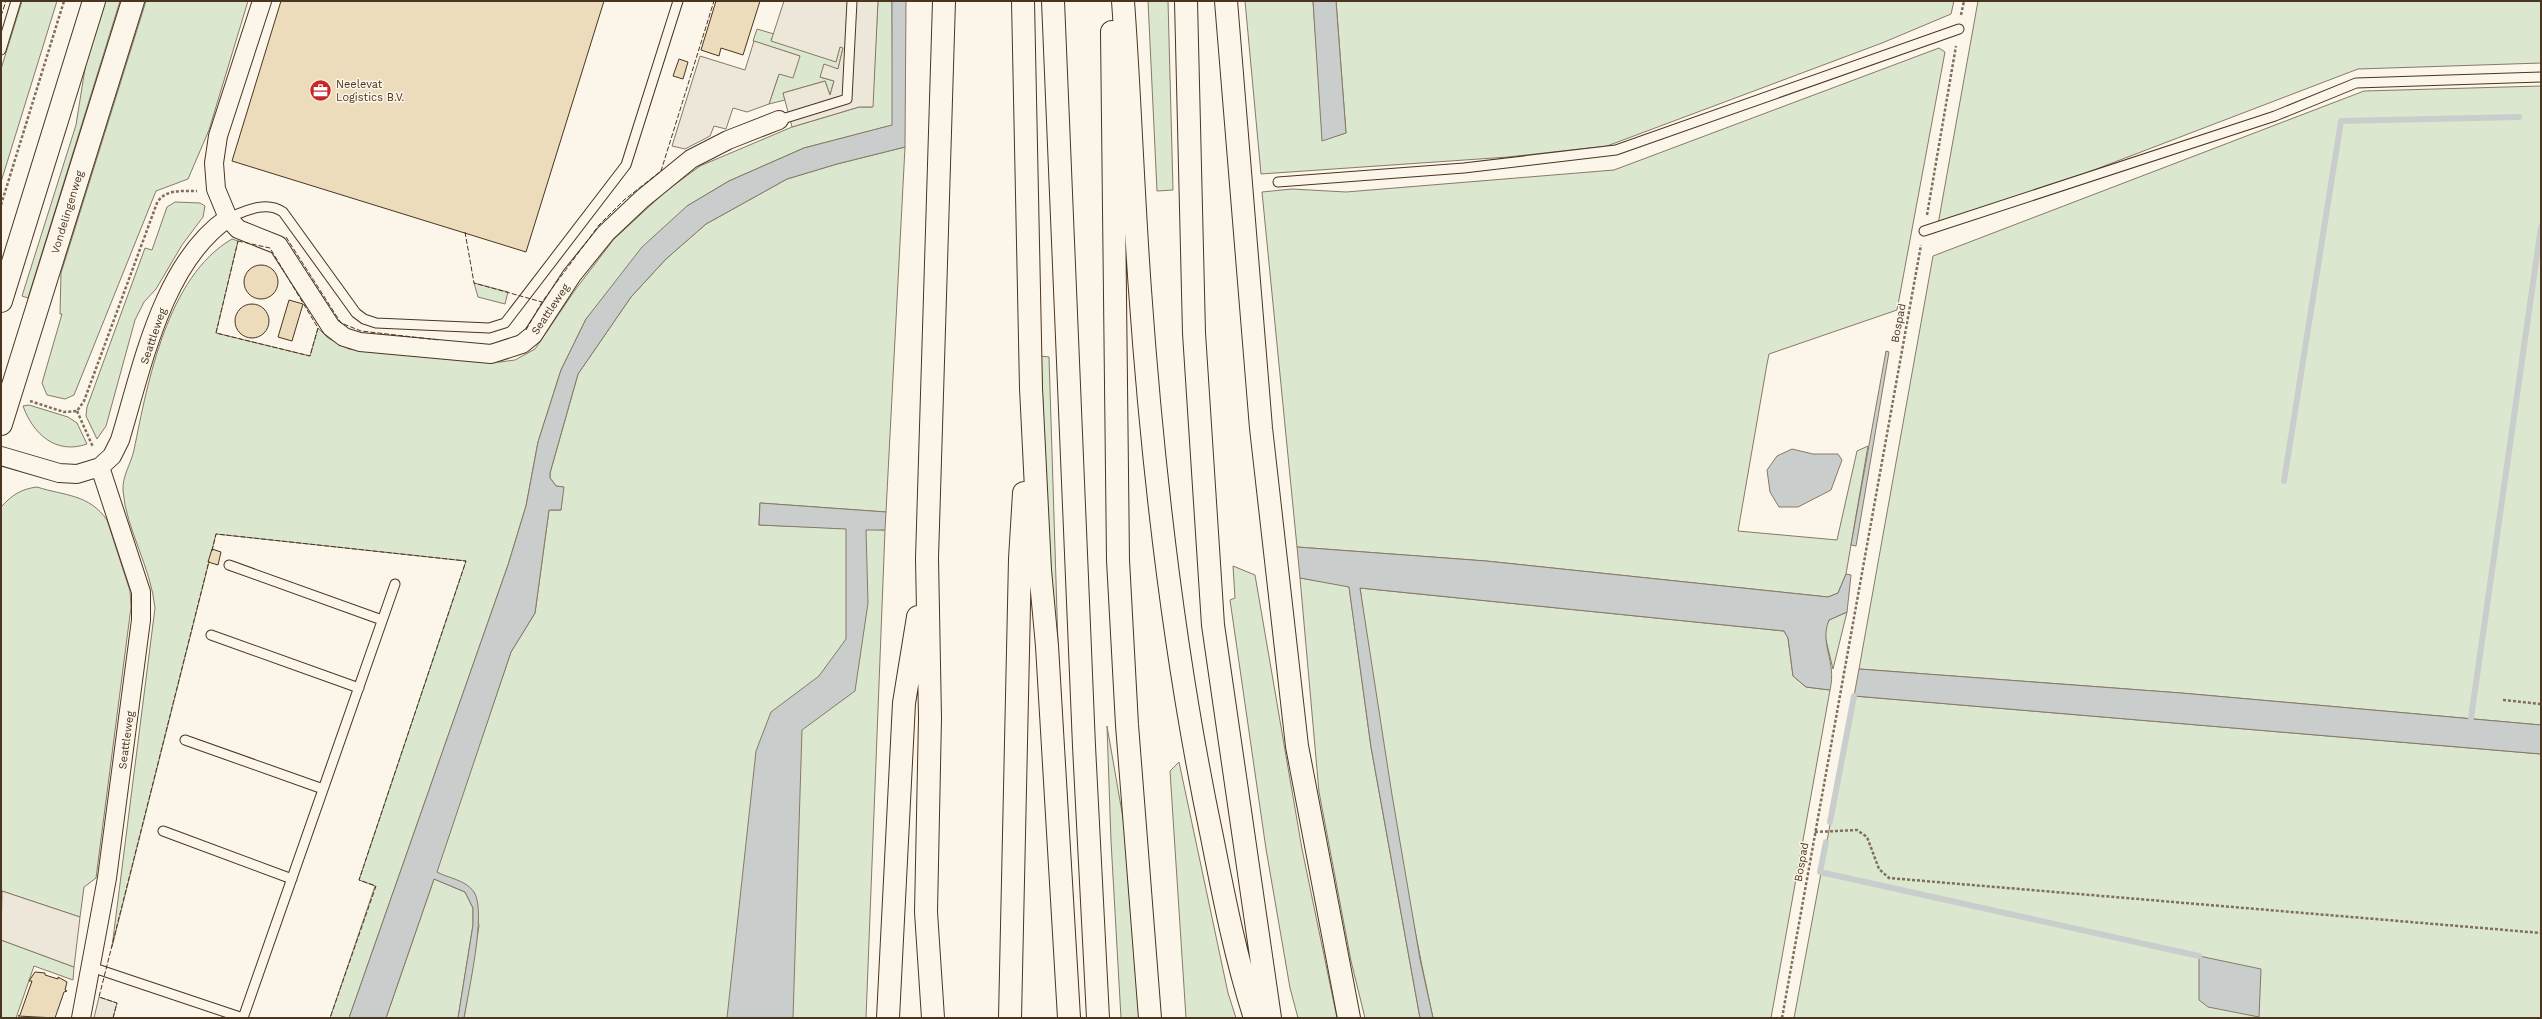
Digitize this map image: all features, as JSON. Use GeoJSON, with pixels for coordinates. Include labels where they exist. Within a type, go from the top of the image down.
{"type":"FeatureCollection","features":[{"type":"Feature","properties":{"kind":"main road"},"geometry":{"type":"LineString","coordinates":[[1,302],[94,1]]}},
{"type":"Feature","properties":{"kind":"main road","name":"Vondelingenweg"},"geometry":{"type":"LineString","coordinates":[[1,424],[133,1]]}},
{"type":"Feature","properties":{"kind":"main road"},"geometry":{"type":"LineString","coordinates":[[933,1018],[926,912],[930,718],[927,558],[944,1]]}},
{"type":"Feature","properties":{"kind":"main road"},"geometry":{"type":"LineString","coordinates":[[1023,1],[1031,388],[1040,570],[1047,646],[1070,1018]]}},
{"type":"Feature","properties":{"kind":"main road"},"geometry":{"type":"LineString","coordinates":[[1053,1],[1084,738],[1098,1018]]}},
{"type":"Feature","properties":{"kind":"main road"},"geometry":{"type":"LineString","coordinates":[[1112,1],[1118,560],[1127,725],[1150,1018]]}},
{"type":"Feature","properties":{"kind":"main road"},"geometry":{"type":"LineString","coordinates":[[1123,1],[1140,290],[1153,444],[1174,620],[1199,779],[1240,971],[1255,1018]]}},
{"type":"Feature","properties":{"kind":"main road"},"geometry":{"type":"LineString","coordinates":[[1186,1],[1194,333],[1213,625],[1270,1018]]}},
{"type":"Feature","properties":{"kind":"main road"},"geometry":{"type":"LineString","coordinates":[[1226,1],[1261,428],[1297,746],[1349,1018]]}},
{"type":"Feature","properties":{"kind":"main road"},"geometry":{"type":"LineString","coordinates":[[1010,1018],[1020,559],[1031,388]]}},
{"type":"Feature","properties":{"kind":"main road"},"geometry":{"type":"LineString","coordinates":[[888,1018],[904,702],[927,558]]}},
{"type":"Feature","properties":{"kind":"street","name":"Seattleweg"},"geometry":{"type":"LineString","coordinates":[[262,1],[218,136],[214,163],[216,189],[228,218],[238,229],[278,245],[331,327],[344,337],[360,342],[491,354],[522,344],[533,335],[572,275],[606,233],[666,178],[691,159],[728,140],[778,120]]}},
{"type":"Feature","properties":{"kind":"street","name":"Seattleweg"},"geometry":{"type":"LineString","coordinates":[[1,456],[59,473],[77,474],[100,467],[112,456],[120,440],[152,335],[167,297],[194,248],[212,228],[228,218]]}},
{"type":"Feature","properties":{"kind":"street","name":"Seattleweg"},"geometry":{"type":"LineString","coordinates":[[81,1018],[107,878],[142,620],[141,592],[100,467]]}},
{"type":"Feature","properties":{"kind":"lane"},"geometry":{"type":"LineString","coordinates":[[1,50],[16,1]]}},
{"type":"Feature","properties":{"kind":"lane"},"geometry":{"type":"LineString","coordinates":[[228,218],[265,206],[276,207],[283,212],[344,298],[356,313],[364,319],[376,323],[489,328],[505,323],[626,165],[678,1]]}},
{"type":"Feature","properties":{"kind":"lane"},"geometry":{"type":"LineString","coordinates":[[778,120],[847,99],[852,1]]}},
{"type":"Feature","properties":{"kind":"lane"},"geometry":{"type":"LineString","coordinates":[[1278,182],[1464,168],[1616,150],[1959,29]]}},
{"type":"Feature","properties":{"kind":"lane"},"geometry":{"type":"LineString","coordinates":[[1924,231],[2275,116],[2356,83],[2541,77]]}},
{"type":"Feature","properties":{"kind":"lane"},"geometry":{"type":"LineString","coordinates":[[229,565],[382,620]]}},
{"type":"Feature","properties":{"kind":"lane"},"geometry":{"type":"LineString","coordinates":[[91,967],[215,1014],[243,1018],[395,584]]}},
{"type":"Feature","properties":{"kind":"lane"},"geometry":{"type":"LineString","coordinates":[[211,635],[358,688]]}},
{"type":"Feature","properties":{"kind":"lane"},"geometry":{"type":"LineString","coordinates":[[185,740],[323,789]]}},
{"type":"Feature","properties":{"kind":"lane"},"geometry":{"type":"LineString","coordinates":[[163,831],[292,879]]}},
{"type":"Feature","properties":{"kind":"path"},"geometry":{"type":"LineString","coordinates":[[1,204],[64,1]]}},
{"type":"Feature","properties":{"kind":"path","name":"Bospad"},"geometry":{"type":"LineString","coordinates":[[1782,1018],[1814,832],[1838,709],[1964,1]]}},
{"type":"Feature","properties":{"kind":"path"},"geometry":{"type":"LineString","coordinates":[[77,411],[84,401],[156,203],[161,196],[168,193],[216,189]]}},
{"type":"Feature","properties":{"kind":"path"},"geometry":{"type":"LineString","coordinates":[[10,395],[64,412],[77,411]]}},
{"type":"Feature","properties":{"kind":"path"},"geometry":{"type":"LineString","coordinates":[[77,411],[100,467]]}},
{"type":"Feature","properties":{"kind":"path"},"geometry":{"type":"LineString","coordinates":[[2503,700],[2541,704]]}},
{"type":"Feature","properties":{"kind":"path"},"geometry":{"type":"LineString","coordinates":[[1814,832],[1857,830],[1867,837],[1879,869],[1890,878],[2541,933]]}},
{"type":"Feature","properties":{"kind":"green space"},"geometry":{"type":"Polygon","coordinates":[[[22,1],[57,1],[1,182],[1,69],[22,1]]]}},
{"type":"Feature","properties":{"kind":"green space"},"geometry":{"type":"Polygon","coordinates":[[[104,1],[120,1],[28,298],[22,296],[76,125],[87,56],[104,1]]]}},
{"type":"Feature","properties":{"kind":"green space"},"geometry":{"type":"Polygon","coordinates":[[[146,1],[248,1],[209,130],[188,179],[156,191],[74,395],[65,399],[47,395],[42,383],[62,314],[60,314],[61,273],[146,1]]]}},
{"type":"Feature","properties":{"kind":"green space"},"geometry":{"type":"Polygon","coordinates":[[[878,1],[892,1],[893,125],[804,148],[729,181],[687,206],[586,319],[561,370],[538,442],[526,506],[508,565],[349,1018],[330,1018],[375,886],[359,880],[466,561],[216,534],[112,947],[155,608],[149,578],[125,505],[123,486],[125,475],[134,450],[154,363],[176,304],[191,278],[210,256],[232,239],[238,241],[216,333],[310,356],[318,328],[328,338],[349,349],[480,361],[500,362],[515,360],[535,349],[575,290],[614,239],[666,191],[700,166],[792,127],[859,107],[872,107],[878,1]]]}},
{"type":"Feature","properties":{"kind":"green space"},"geometry":{"type":"Polygon","coordinates":[[[1148,1],[1168,1],[1173,190],[1157,191],[1148,1]]]}},
{"type":"Feature","properties":{"kind":"green space"},"geometry":{"type":"Polygon","coordinates":[[[1245,1],[1313,1],[1323,140],[1346,133],[1336,1],[1954,1],[1951,14],[1882,43],[1607,146],[1508,157],[1261,174],[1245,1]]]}},
{"type":"Feature","properties":{"kind":"green space"},"geometry":{"type":"Polygon","coordinates":[[[1978,1],[2541,1],[2541,63],[2358,69],[1937,230],[1978,1]]]}},
{"type":"Feature","properties":{"kind":"green space"},"geometry":{"type":"Polygon","coordinates":[[[757,29],[774,34],[771,40],[836,61],[840,47],[843,48],[838,69],[820,77],[834,81],[830,95],[825,81],[783,93],[785,100],[769,104],[779,74],[800,56],[753,41],[757,29]]]}},
{"type":"Feature","properties":{"kind":"green space"},"geometry":{"type":"Polygon","coordinates":[[[1939,48],[1945,52],[1897,310],[1769,354],[1767,364],[1738,531],[1837,540],[1857,451],[1868,446],[1846,574],[1838,593],[1828,597],[1486,561],[1297,547],[1262,192],[1292,189],[1346,192],[1614,170],[1939,48]]]}},
{"type":"Feature","properties":{"kind":"green space"},"geometry":{"type":"Polygon","coordinates":[[[2541,86],[2541,725],[2181,693],[1859,669],[1933,256],[2364,91],[2541,86]]]}},
{"type":"Feature","properties":{"kind":"green space"},"geometry":{"type":"Polygon","coordinates":[[[905,147],[886,512],[760,503],[759,525],[885,530],[866,1018],[464,1018],[479,926],[474,892],[436,872],[511,652],[535,613],[549,510],[561,510],[563,487],[556,486],[550,478],[550,473],[578,374],[631,297],[666,259],[706,224],[787,179],[837,164],[905,147]]]}},
{"type":"Feature","properties":{"kind":"green space"},"geometry":{"type":"Polygon","coordinates":[[[175,202],[200,203],[205,206],[203,217],[182,245],[156,289],[144,302],[135,320],[106,426],[97,439],[86,416],[87,407],[145,248],[152,250],[167,207],[175,202]]]}},
{"type":"Feature","properties":{"kind":"green space"},"geometry":{"type":"Polygon","coordinates":[[[474,283],[508,292],[505,304],[478,297],[474,283]]]}},
{"type":"Feature","properties":{"kind":"green space"},"geometry":{"type":"Polygon","coordinates":[[[1041,356],[1049,357],[1058,645],[1080,1018],[1076,1018],[1052,645],[1041,356]]]}},
{"type":"Feature","properties":{"kind":"green space"},"geometry":{"type":"Polygon","coordinates":[[[29,405],[68,417],[77,423],[87,444],[76,447],[65,447],[47,440],[39,433],[27,416],[23,406],[29,405]]]}},
{"type":"Feature","properties":{"kind":"green space"},"geometry":{"type":"Polygon","coordinates":[[[37,487],[76,497],[100,511],[107,520],[130,591],[131,607],[96,878],[84,887],[80,917],[2,891],[1,895],[1,507],[17,493],[26,489],[37,487]]]}},
{"type":"Feature","properties":{"kind":"green space"},"geometry":{"type":"Polygon","coordinates":[[[1233,566],[1255,575],[1302,849],[1337,1018],[1298,1018],[1290,988],[1266,849],[1230,600],[1235,598],[1233,566]]]}},
{"type":"Feature","properties":{"kind":"green space"},"geometry":{"type":"Polygon","coordinates":[[[1300,578],[1349,586],[1371,747],[1420,1018],[1365,1018],[1351,961],[1319,792],[1300,578]]]}},
{"type":"Feature","properties":{"kind":"green space"},"geometry":{"type":"Polygon","coordinates":[[[1360,588],[1784,631],[1788,638],[1793,676],[1806,687],[1830,690],[1771,1018],[1433,1018],[1401,858],[1375,696],[1360,588]]]}},
{"type":"Feature","properties":{"kind":"green space"},"geometry":{"type":"Polygon","coordinates":[[[1847,612],[1833,669],[1824,632],[1829,620],[1847,612]]]}},
{"type":"Feature","properties":{"kind":"green space"},"geometry":{"type":"Polygon","coordinates":[[[1854,696],[2541,754],[2541,1018],[1794,1018],[1854,696]]]}},
{"type":"Feature","properties":{"kind":"green space"},"geometry":{"type":"Polygon","coordinates":[[[1107,726],[1127,841],[1140,1018],[1121,1018],[1111,841],[1107,726]]]}},
{"type":"Feature","properties":{"kind":"green space"},"geometry":{"type":"Polygon","coordinates":[[[1179,762],[1228,993],[1236,1018],[1186,1018],[1170,771],[1179,762]]]}},
{"type":"Feature","properties":{"kind":"green space"},"geometry":{"type":"Polygon","coordinates":[[[434,879],[465,892],[473,908],[473,925],[458,1018],[386,1018],[434,879]]]}},
{"type":"Feature","properties":{"kind":"green space"},"geometry":{"type":"Polygon","coordinates":[[[1,940],[74,967],[73,980],[34,966],[16,1018],[1,1018],[1,940]]]}},
{"type":"Feature","properties":{"kind":"shaded area"},"geometry":{"type":"Polygon","coordinates":[[[784,1],[878,1],[873,107],[859,107],[792,127],[783,93],[825,81],[830,95],[834,81],[820,77],[824,64],[838,69],[843,48],[840,47],[836,62],[771,41],[784,1]]]}},
{"type":"Feature","properties":{"kind":"shaded area"},"geometry":{"type":"Polygon","coordinates":[[[892,1],[906,1],[905,147],[837,164],[787,179],[706,224],[666,259],[631,297],[578,374],[550,473],[550,478],[556,486],[564,487],[561,510],[549,510],[535,613],[511,652],[437,872],[457,880],[471,888],[477,902],[478,934],[464,1018],[458,1018],[473,925],[473,908],[465,892],[434,879],[386,1018],[349,1018],[508,565],[526,506],[538,442],[561,370],[586,319],[642,247],[687,206],[729,181],[804,148],[892,125],[892,1]]]}},
{"type":"Feature","properties":{"kind":"shaded area"},"geometry":{"type":"Polygon","coordinates":[[[1313,1],[1336,1],[1346,133],[1322,141],[1313,1]]]}},
{"type":"Feature","properties":{"kind":"shaded area"},"geometry":{"type":"Polygon","coordinates":[[[754,41],[800,56],[793,78],[779,74],[769,104],[747,112],[733,108],[726,129],[714,126],[710,136],[685,149],[672,146],[700,56],[745,70],[754,41]]]}},
{"type":"Feature","properties":{"kind":"shaded area"},"geometry":{"type":"Polygon","coordinates":[[[1886,351],[1889,352],[1856,546],[1851,545],[1886,351]]]}},
{"type":"Feature","properties":{"kind":"shaded area"},"geometry":{"type":"Polygon","coordinates":[[[1792,449],[1813,454],[1838,454],[1842,460],[1831,490],[1798,507],[1779,507],[1770,492],[1767,470],[1777,456],[1792,449]]]}},
{"type":"Feature","properties":{"kind":"shaded area"},"geometry":{"type":"Polygon","coordinates":[[[760,503],[886,512],[885,530],[866,530],[868,603],[855,691],[802,730],[793,1018],[727,1018],[756,751],[771,712],[819,676],[846,639],[846,529],[759,525],[760,503]]]}},
{"type":"Feature","properties":{"kind":"shaded area"},"geometry":{"type":"Polygon","coordinates":[[[1297,547],[1486,561],[1828,597],[1838,593],[1846,574],[1851,575],[1847,612],[1829,620],[1826,629],[1832,680],[1830,690],[1806,687],[1793,676],[1788,638],[1784,631],[1360,588],[1392,795],[1420,959],[1433,1018],[1420,1018],[1371,747],[1349,587],[1300,578],[1297,547]]]}},
{"type":"Feature","properties":{"kind":"shaded area"},"geometry":{"type":"Polygon","coordinates":[[[1859,669],[2181,693],[2541,725],[2541,754],[1854,696],[1859,669]]]}},
{"type":"Feature","properties":{"kind":"shaded area"},"geometry":{"type":"Polygon","coordinates":[[[2,891],[80,917],[74,967],[1,940],[2,891]]]}},
{"type":"Feature","properties":{"kind":"shaded area"},"geometry":{"type":"Polygon","coordinates":[[[2199,956],[2261,969],[2259,1017],[2208,1007],[2199,1000],[2199,956]]]}},
{"type":"Feature","properties":{"kind":"shaded area"},"geometry":{"type":"Polygon","coordinates":[[[99,997],[117,1003],[113,1018],[94,1018],[99,997]]]}},
{"type":"Feature","properties":{"kind":"building"},"geometry":{"type":"Polygon","coordinates":[[[281,1],[604,1],[526,252],[232,161],[281,1]]]}},
{"type":"Feature","properties":{"kind":"building"},"geometry":{"type":"Polygon","coordinates":[[[716,1],[760,1],[743,55],[721,48],[719,56],[701,50],[716,1]]]}},
{"type":"Feature","properties":{"kind":"building"},"geometry":{"type":"Polygon","coordinates":[[[679,59],[688,62],[683,79],[673,76],[679,59]]]}},
{"type":"Feature","properties":{"kind":"building"},"geometry":{"type":"Polygon","coordinates":[[[258,265],[264,265],[268,266],[275,272],[278,282],[277,289],[271,296],[264,299],[258,299],[254,298],[247,292],[244,285],[244,279],[245,275],[251,268],[258,265]]]}},
{"type":"Feature","properties":{"kind":"building"},"geometry":{"type":"Polygon","coordinates":[[[289,300],[303,304],[292,341],[278,337],[289,300]]]}},
{"type":"Feature","properties":{"kind":"building"},"geometry":{"type":"Polygon","coordinates":[[[249,304],[255,304],[259,305],[266,311],[269,321],[268,328],[262,335],[255,338],[249,338],[245,337],[238,331],[235,324],[235,318],[236,314],[242,307],[249,304]]]}},
{"type":"Feature","properties":{"kind":"building"},"geometry":{"type":"Polygon","coordinates":[[[212,549],[221,552],[218,565],[208,562],[212,549]]]}},
{"type":"Feature","properties":{"kind":"building"},"geometry":{"type":"Polygon","coordinates":[[[35,972],[45,973],[45,975],[58,979],[58,977],[67,982],[65,990],[67,991],[64,992],[55,1018],[18,1016],[20,1015],[32,981],[29,981],[35,972]]]}},
{"type":"Feature","properties":{"kind":"waterway"},"geometry":{"type":"LineString","coordinates":[[2284,481],[2341,121],[2519,117]]}},
{"type":"Feature","properties":{"kind":"waterway"},"geometry":{"type":"LineString","coordinates":[[2471,718],[2541,227]]}},
{"type":"Feature","properties":{"kind":"waterway"},"geometry":{"type":"LineString","coordinates":[[1830,822],[1854,696]]}},
{"type":"Feature","properties":{"kind":"waterway"},"geometry":{"type":"LineString","coordinates":[[1826,842],[1820,872],[2199,956]]}},
{"type":"Feature","properties":{"kind":"fence"},"geometry":{"type":"LineString","coordinates":[[1,16],[6,1]]}},
{"type":"Feature","properties":{"kind":"fence"},"geometry":{"type":"LineString","coordinates":[[526,330],[542,302],[599,225],[624,200],[661,171],[714,1]]}},
{"type":"Feature","properties":{"kind":"fence"},"geometry":{"type":"LineString","coordinates":[[465,232],[474,283],[542,302]]}},
{"type":"Feature","properties":{"kind":"fence"},"geometry":{"type":"LineString","coordinates":[[286,237],[341,323],[361,331],[439,340]]}},
{"type":"Feature","properties":{"kind":"fence"},"geometry":{"type":"LineString","coordinates":[[238,241],[270,248],[318,328],[310,356],[216,333],[238,241]]}},
{"type":"Feature","properties":{"kind":"fence"},"geometry":{"type":"LineString","coordinates":[[212,551],[216,534],[466,561],[359,880],[376,886],[330,1018]]}},
{"type":"Feature","properties":{"kind":"fence"},"geometry":{"type":"LineString","coordinates":[[113,1018],[117,1003],[99,997],[209,561]]}},
{"type":"Feature","properties":{"kind":"place","name":"Neelevat Logistics B.V."},"geometry":{"type":"Point","coordinates":[320,90]}}]}
